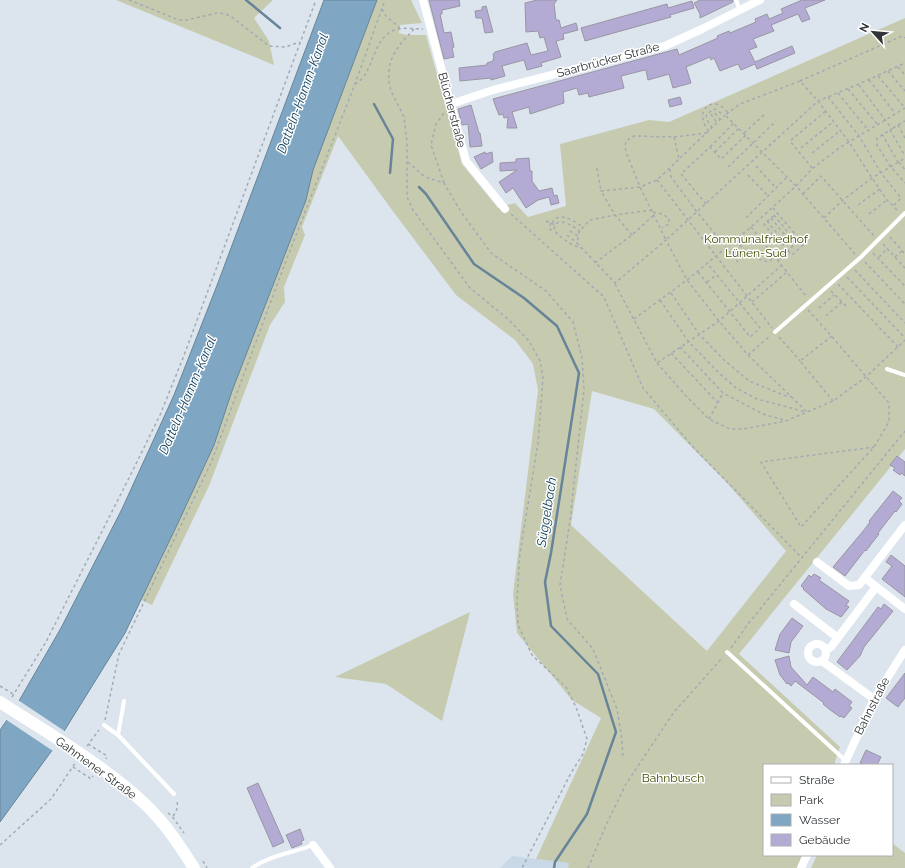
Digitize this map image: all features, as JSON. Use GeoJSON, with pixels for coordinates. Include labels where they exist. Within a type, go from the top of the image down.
{"type":"FeatureCollection","features":[{"type":"Feature","properties":{"kind":"main road","name":"Gahmener Straße"},"geometry":{"type":"LineString","coordinates":[[4,701],[121,783],[147,806],[178,843],[194,868]]}},
{"type":"Feature","properties":{"kind":"street","name":"Blücherstraße"},"geometry":{"type":"LineString","coordinates":[[423,0],[466,160],[505,209]]}},
{"type":"Feature","properties":{"kind":"street","name":"Saarbrücker Straße"},"geometry":{"type":"LineString","coordinates":[[451,104],[493,90],[665,46],[760,0]]}},
{"type":"Feature","properties":{"kind":"street"},"geometry":{"type":"LineString","coordinates":[[817,562],[849,586],[859,586],[905,525]]}},
{"type":"Feature","properties":{"kind":"street"},"geometry":{"type":"LineString","coordinates":[[865,578],[905,609]]}},
{"type":"Feature","properties":{"kind":"street"},"geometry":{"type":"LineString","coordinates":[[826,650],[831,647],[876,587]]}},
{"type":"Feature","properties":{"kind":"street"},"geometry":{"type":"LineString","coordinates":[[794,604],[838,638]]}},
{"type":"Feature","properties":{"kind":"street"},"geometry":{"type":"LineString","coordinates":[[816,644],[820,644],[826,650],[826,656],[822,661],[812,661],[808,656],[809,648],[816,644]]}},
{"type":"Feature","properties":{"kind":"street","name":"Bahnstraße"},"geometry":{"type":"LineString","coordinates":[[845,763],[874,699],[905,650]]}},
{"type":"Feature","properties":{"kind":"street"},"geometry":{"type":"LineString","coordinates":[[822,661],[874,699]]}},
{"type":"Feature","properties":{"kind":"street"},"geometry":{"type":"LineString","coordinates":[[313,845],[330,868]]}},
{"type":"Feature","properties":{"kind":"street"},"geometry":{"type":"LineString","coordinates":[[801,868],[806,856]]}},
{"type":"Feature","properties":{"kind":"lane"},"geometry":{"type":"LineString","coordinates":[[736,0],[740,10]]}},
{"type":"Feature","properties":{"kind":"lane"},"geometry":{"type":"LineString","coordinates":[[775,332],[804,305],[851,266],[904,214]]}},
{"type":"Feature","properties":{"kind":"lane"},"geometry":{"type":"LineString","coordinates":[[887,369],[905,376]]}},
{"type":"Feature","properties":{"kind":"lane"},"geometry":{"type":"LineString","coordinates":[[727,652],[845,763]]}},
{"type":"Feature","properties":{"kind":"lane"},"geometry":{"type":"LineString","coordinates":[[118,735],[124,701]]}},
{"type":"Feature","properties":{"kind":"lane"},"geometry":{"type":"LineString","coordinates":[[104,725],[118,735],[174,794]]}},
{"type":"Feature","properties":{"kind":"lane"},"geometry":{"type":"LineString","coordinates":[[252,868],[271,858],[299,851],[313,845]]}},
{"type":"Feature","properties":{"kind":"path"},"geometry":{"type":"LineString","coordinates":[[129,0],[179,20],[187,20],[217,13],[226,14],[269,46],[285,47],[300,42]]}},
{"type":"Feature","properties":{"kind":"path"},"geometry":{"type":"LineString","coordinates":[[4,701],[13,694],[46,642],[160,415],[186,350],[316,0]]}},
{"type":"Feature","properties":{"kind":"path"},"geometry":{"type":"LineString","coordinates":[[119,654],[211,463],[284,266],[355,84],[385,0]]}},
{"type":"Feature","properties":{"kind":"path"},"geometry":{"type":"LineString","coordinates":[[382,9],[386,16],[400,28]]}},
{"type":"Feature","properties":{"kind":"path"},"geometry":{"type":"LineString","coordinates":[[355,84],[362,80],[378,45],[384,37],[393,30],[400,28],[430,30]]}},
{"type":"Feature","properties":{"kind":"path"},"geometry":{"type":"LineString","coordinates":[[414,29],[395,52],[390,63],[389,72],[391,91],[404,117],[408,162],[407,197],[413,210],[470,288],[509,320],[529,341],[540,361],[543,378],[538,443],[520,553],[517,601],[518,625],[532,655],[566,687],[576,707],[587,739],[582,754],[522,868]]}},
{"type":"Feature","properties":{"kind":"path"},"geometry":{"type":"LineString","coordinates":[[601,191],[640,188],[657,180],[725,115],[740,104],[800,81],[905,35]]}},
{"type":"Feature","properties":{"kind":"path"},"geometry":{"type":"LineString","coordinates":[[615,283],[666,240],[818,101],[905,63]]}},
{"type":"Feature","properties":{"kind":"path"},"geometry":{"type":"LineString","coordinates":[[898,66],[905,75]]}},
{"type":"Feature","properties":{"kind":"path"},"geometry":{"type":"LineString","coordinates":[[888,71],[905,91]]}},
{"type":"Feature","properties":{"kind":"path"},"geometry":{"type":"LineString","coordinates":[[634,319],[671,293],[735,241],[796,186],[812,169],[839,148],[905,108],[878,76]]}},
{"type":"Feature","properties":{"kind":"path"},"geometry":{"type":"LineString","coordinates":[[869,80],[895,114]]}},
{"type":"Feature","properties":{"kind":"path"},"geometry":{"type":"LineString","coordinates":[[800,81],[841,130],[887,200],[904,214]]}},
{"type":"Feature","properties":{"kind":"path"},"geometry":{"type":"LineString","coordinates":[[859,84],[892,129]]}},
{"type":"Feature","properties":{"kind":"path"},"geometry":{"type":"LineString","coordinates":[[848,89],[878,125]]}},
{"type":"Feature","properties":{"kind":"path"},"geometry":{"type":"LineString","coordinates":[[838,93],[868,130]]}},
{"type":"Feature","properties":{"kind":"path"},"geometry":{"type":"LineString","coordinates":[[828,97],[859,136],[881,172],[901,198],[893,206]]}},
{"type":"Feature","properties":{"kind":"path"},"geometry":{"type":"LineString","coordinates":[[451,104],[436,124],[431,145],[444,183],[461,212],[491,253],[546,291],[573,322],[582,358],[584,389],[570,521],[560,585],[567,619],[593,649],[617,709],[622,740],[622,759]]}},
{"type":"Feature","properties":{"kind":"path"},"geometry":{"type":"LineString","coordinates":[[708,132],[702,117],[702,112],[706,108],[713,104],[718,104],[728,113]]}},
{"type":"Feature","properties":{"kind":"path"},"geometry":{"type":"LineString","coordinates":[[712,128],[706,118],[707,114],[714,109],[725,115],[753,142],[796,186],[905,304]]}},
{"type":"Feature","properties":{"kind":"path"},"geometry":{"type":"LineString","coordinates":[[812,169],[790,141],[826,111]]}},
{"type":"Feature","properties":{"kind":"path"},"geometry":{"type":"LineString","coordinates":[[715,113],[720,120]]}},
{"type":"Feature","properties":{"kind":"path"},"geometry":{"type":"LineString","coordinates":[[710,147],[721,159],[766,113]]}},
{"type":"Feature","properties":{"kind":"path"},"geometry":{"type":"LineString","coordinates":[[711,114],[717,123]]}},
{"type":"Feature","properties":{"kind":"path"},"geometry":{"type":"LineString","coordinates":[[728,167],[776,120]]}},
{"type":"Feature","properties":{"kind":"path"},"geometry":{"type":"LineString","coordinates":[[801,148],[834,121]]}},
{"type":"Feature","properties":{"kind":"path"},"geometry":{"type":"LineString","coordinates":[[905,121],[877,138],[877,144],[890,166],[905,183]]}},
{"type":"Feature","properties":{"kind":"path"},"geometry":{"type":"LineString","coordinates":[[706,204],[681,174],[734,123]]}},
{"type":"Feature","properties":{"kind":"path"},"geometry":{"type":"LineString","coordinates":[[898,126],[905,138]]}},
{"type":"Feature","properties":{"kind":"path"},"geometry":{"type":"LineString","coordinates":[[715,152],[739,128]]}},
{"type":"Feature","properties":{"kind":"path"},"geometry":{"type":"LineString","coordinates":[[812,153],[841,130]]}},
{"type":"Feature","properties":{"kind":"path"},"geometry":{"type":"LineString","coordinates":[[824,218],[843,200],[872,178],[905,157],[890,130]]}},
{"type":"Feature","properties":{"kind":"path"},"geometry":{"type":"LineString","coordinates":[[708,132],[674,137],[634,136],[626,141],[626,152],[640,188],[687,280],[748,355],[808,412]]}},
{"type":"Feature","properties":{"kind":"path"},"geometry":{"type":"LineString","coordinates":[[882,134],[905,170]]}},
{"type":"Feature","properties":{"kind":"path"},"geometry":{"type":"LineString","coordinates":[[674,137],[679,159]]}},
{"type":"Feature","properties":{"kind":"path"},"geometry":{"type":"LineString","coordinates":[[408,162],[425,177],[444,183]]}},
{"type":"Feature","properties":{"kind":"path"},"geometry":{"type":"LineString","coordinates":[[756,166],[776,188]]}},
{"type":"Feature","properties":{"kind":"path"},"geometry":{"type":"LineString","coordinates":[[597,168],[601,191],[615,215],[632,235]]}},
{"type":"Feature","properties":{"kind":"path"},"geometry":{"type":"LineString","coordinates":[[670,168],[671,177],[697,212],[738,262]]}},
{"type":"Feature","properties":{"kind":"path"},"geometry":{"type":"LineString","coordinates":[[748,175],[768,196]]}},
{"type":"Feature","properties":{"kind":"path"},"geometry":{"type":"LineString","coordinates":[[803,194],[822,176],[878,240],[905,268]]}},
{"type":"Feature","properties":{"kind":"path"},"geometry":{"type":"LineString","coordinates":[[746,218],[787,177]]}},
{"type":"Feature","properties":{"kind":"path"},"geometry":{"type":"LineString","coordinates":[[657,180],[775,332],[833,401]]}},
{"type":"Feature","properties":{"kind":"path"},"geometry":{"type":"LineString","coordinates":[[858,205],[880,189]]}},
{"type":"Feature","properties":{"kind":"path"},"geometry":{"type":"LineString","coordinates":[[869,214],[887,200]]}},
{"type":"Feature","properties":{"kind":"path"},"geometry":{"type":"LineString","coordinates":[[772,208],[777,213],[795,234],[782,246],[764,224],[777,213]]}},
{"type":"Feature","properties":{"kind":"path"},"geometry":{"type":"LineString","coordinates":[[505,209],[604,297],[643,388],[693,447],[802,558]]}},
{"type":"Feature","properties":{"kind":"path"},"geometry":{"type":"LineString","coordinates":[[577,243],[580,232],[590,220],[615,215],[653,211],[669,218],[669,224],[661,229]]}},
{"type":"Feature","properties":{"kind":"path"},"geometry":{"type":"LineString","coordinates":[[595,263],[632,235],[654,215]]}},
{"type":"Feature","properties":{"kind":"path"},"geometry":{"type":"LineString","coordinates":[[774,215],[792,237]]}},
{"type":"Feature","properties":{"kind":"path"},"geometry":{"type":"LineString","coordinates":[[582,248],[568,242],[554,230],[549,228],[554,220],[559,217],[566,217],[583,228]]}},
{"type":"Feature","properties":{"kind":"path"},"geometry":{"type":"LineString","coordinates":[[771,218],[789,240]]}},
{"type":"Feature","properties":{"kind":"path"},"geometry":{"type":"LineString","coordinates":[[767,221],[785,243]]}},
{"type":"Feature","properties":{"kind":"path"},"geometry":{"type":"LineString","coordinates":[[546,222],[556,225]]}},
{"type":"Feature","properties":{"kind":"path"},"geometry":{"type":"LineString","coordinates":[[554,230],[556,225],[566,222],[580,232]]}},
{"type":"Feature","properties":{"kind":"path"},"geometry":{"type":"LineString","coordinates":[[751,227],[809,301]]}},
{"type":"Feature","properties":{"kind":"path"},"geometry":{"type":"LineString","coordinates":[[570,231],[578,236]]}},
{"type":"Feature","properties":{"kind":"path"},"geometry":{"type":"LineString","coordinates":[[886,232],[905,254]]}},
{"type":"Feature","properties":{"kind":"path"},"geometry":{"type":"LineString","coordinates":[[567,235],[577,243],[615,283],[657,363],[686,396],[709,419],[730,429],[743,429],[786,421],[833,401],[866,377],[905,339],[843,272]]}},
{"type":"Feature","properties":{"kind":"path"},"geometry":{"type":"LineString","coordinates":[[735,241],[750,256],[768,262],[775,257]]}},
{"type":"Feature","properties":{"kind":"path"},"geometry":{"type":"LineString","coordinates":[[778,260],[797,242]]}},
{"type":"Feature","properties":{"kind":"path"},"geometry":{"type":"LineString","coordinates":[[788,251],[792,255],[804,244]]}},
{"type":"Feature","properties":{"kind":"path"},"geometry":{"type":"LineString","coordinates":[[869,249],[905,286]]}},
{"type":"Feature","properties":{"kind":"path"},"geometry":{"type":"LineString","coordinates":[[878,258],[887,249]]}},
{"type":"Feature","properties":{"kind":"path"},"geometry":{"type":"LineString","coordinates":[[895,257],[902,251]]}},
{"type":"Feature","properties":{"kind":"path"},"geometry":{"type":"LineString","coordinates":[[698,272],[750,337],[760,328],[707,264]]}},
{"type":"Feature","properties":{"kind":"path"},"geometry":{"type":"LineString","coordinates":[[657,363],[719,321],[782,265]]}},
{"type":"Feature","properties":{"kind":"path"},"geometry":{"type":"LineString","coordinates":[[851,266],[905,323]]}},
{"type":"Feature","properties":{"kind":"path"},"geometry":{"type":"LineString","coordinates":[[752,302],[787,272]]}},
{"type":"Feature","properties":{"kind":"path"},"geometry":{"type":"LineString","coordinates":[[706,283],[716,275]]}},
{"type":"Feature","properties":{"kind":"path"},"geometry":{"type":"LineString","coordinates":[[834,280],[898,347]]}},
{"type":"Feature","properties":{"kind":"path"},"geometry":{"type":"LineString","coordinates":[[827,287],[846,306]]}},
{"type":"Feature","properties":{"kind":"path"},"geometry":{"type":"LineString","coordinates":[[671,293],[699,334],[723,359],[749,381],[792,398]]}},
{"type":"Feature","properties":{"kind":"path"},"geometry":{"type":"LineString","coordinates":[[819,308],[834,294]]}},
{"type":"Feature","properties":{"kind":"path"},"geometry":{"type":"LineString","coordinates":[[660,300],[688,341],[736,388],[757,399],[808,412]]}},
{"type":"Feature","properties":{"kind":"path"},"geometry":{"type":"LineString","coordinates":[[826,316],[842,302]]}},
{"type":"Feature","properties":{"kind":"path"},"geometry":{"type":"LineString","coordinates":[[804,305],[832,335],[889,403],[890,411],[889,422],[874,447],[801,527],[761,462],[874,447]]}},
{"type":"Feature","properties":{"kind":"path"},"geometry":{"type":"LineString","coordinates":[[748,355],[775,332]]}},
{"type":"Feature","properties":{"kind":"path"},"geometry":{"type":"LineString","coordinates":[[800,361],[832,335]]}},
{"type":"Feature","properties":{"kind":"path"},"geometry":{"type":"LineString","coordinates":[[680,347],[723,394],[763,414],[786,421]]}},
{"type":"Feature","properties":{"kind":"path"},"geometry":{"type":"LineString","coordinates":[[671,353],[718,403]]}},
{"type":"Feature","properties":{"kind":"path"},"geometry":{"type":"LineString","coordinates":[[709,419],[723,394]]}},
{"type":"Feature","properties":{"kind":"path"},"geometry":{"type":"LineString","coordinates":[[588,868],[606,824],[626,784],[674,712],[727,652],[748,624],[905,431]]}},
{"type":"Feature","properties":{"kind":"path"},"geometry":{"type":"LineString","coordinates":[[0,686],[13,694]]}},
{"type":"Feature","properties":{"kind":"path"},"geometry":{"type":"LineString","coordinates":[[88,744],[107,756]]}},
{"type":"Feature","properties":{"kind":"path"},"geometry":{"type":"LineString","coordinates":[[73,767],[91,779],[94,774],[92,772]]}},
{"type":"Feature","properties":{"kind":"path"},"geometry":{"type":"LineString","coordinates":[[164,826],[177,811],[177,800],[174,794]]}},
{"type":"Feature","properties":{"kind":"shaded area"},"geometry":{"type":"Polygon","coordinates":[[[512,856],[569,863],[568,868],[500,868],[512,856]]]}},
{"type":"Feature","properties":{"kind":"green space"},"geometry":{"type":"Polygon","coordinates":[[[116,0],[273,0],[254,18],[269,41],[274,65],[116,0]]]}},
{"type":"Feature","properties":{"kind":"green space"},"geometry":{"type":"Polygon","coordinates":[[[377,0],[411,0],[422,23],[400,25],[399,33],[407,35],[426,35],[462,164],[498,208],[515,203],[528,217],[566,206],[560,144],[649,120],[669,122],[905,18],[905,449],[739,654],[840,747],[834,764],[763,764],[763,856],[802,856],[797,868],[568,868],[569,863],[536,859],[601,718],[572,700],[517,633],[513,594],[538,390],[533,364],[515,340],[456,295],[338,136],[302,227],[305,235],[284,287],[285,302],[270,325],[209,486],[152,605],[141,600],[214,445],[232,391],[306,200],[313,170],[377,0]],[[592,391],[571,525],[707,651],[786,551],[728,484],[654,409],[592,391]]]}},
{"type":"Feature","properties":{"kind":"green space"},"geometry":{"type":"Polygon","coordinates":[[[470,612],[442,721],[386,684],[335,677],[470,612]]]}},
{"type":"Feature","properties":{"kind":"green space"},"geometry":{"type":"Polygon","coordinates":[[[893,844],[905,853],[905,868],[811,868],[817,856],[893,856],[893,844]]]}},
{"type":"Feature","properties":{"kind":"water","name":"Datteln-Hamm-Kanal"},"geometry":{"type":"Polygon","coordinates":[[[324,0],[377,0],[313,170],[306,200],[232,391],[214,445],[125,633],[53,749],[0,822],[0,730],[12,713],[61,628],[122,509],[174,395],[216,288],[324,0]]]}},
{"type":"Feature","properties":{"kind":"pier"},"geometry":{"type":"Polygon","coordinates":[[[18,700],[66,732],[53,751],[5,719],[18,700]]]}},
{"type":"Feature","properties":{"kind":"building"},"geometry":{"type":"Polygon","coordinates":[[[429,0],[459,0],[460,6],[442,10],[442,14],[440,14],[444,33],[451,32],[454,57],[444,59],[429,0]]]}},
{"type":"Feature","properties":{"kind":"building"},"geometry":{"type":"Polygon","coordinates":[[[537,0],[557,0],[554,4],[556,20],[559,20],[561,28],[576,23],[578,30],[563,34],[564,39],[556,41],[561,57],[541,63],[542,66],[527,70],[524,60],[502,66],[505,76],[491,80],[491,78],[460,81],[459,68],[487,65],[487,63],[493,61],[493,54],[495,52],[527,43],[531,55],[548,51],[544,37],[540,38],[538,31],[526,32],[525,3],[537,0]]]}},
{"type":"Feature","properties":{"kind":"building"},"geometry":{"type":"Polygon","coordinates":[[[700,0],[733,0],[733,2],[700,18],[700,14],[694,3],[700,0]]]}},
{"type":"Feature","properties":{"kind":"building"},"geometry":{"type":"Polygon","coordinates":[[[802,0],[825,0],[805,8],[810,19],[802,22],[798,14],[771,25],[774,31],[753,39],[757,47],[749,50],[755,62],[792,46],[795,53],[757,69],[755,64],[741,70],[738,64],[720,71],[714,58],[711,60],[710,57],[686,67],[691,83],[673,88],[669,74],[648,80],[645,70],[621,76],[624,88],[589,97],[588,93],[579,95],[577,88],[563,92],[564,103],[530,114],[529,107],[512,112],[517,128],[507,128],[508,117],[504,118],[503,114],[499,115],[493,99],[677,49],[679,55],[718,38],[717,36],[729,31],[730,33],[756,22],[755,19],[767,14],[769,19],[783,13],[781,9],[802,0]]]}},
{"type":"Feature","properties":{"kind":"building"},"geometry":{"type":"Polygon","coordinates":[[[692,1],[694,8],[670,15],[671,17],[585,41],[581,28],[667,4],[668,8],[692,1]]]}},
{"type":"Feature","properties":{"kind":"building"},"geometry":{"type":"Polygon","coordinates":[[[486,6],[493,32],[485,33],[482,18],[476,18],[475,11],[482,10],[482,7],[486,6]]]}},
{"type":"Feature","properties":{"kind":"building"},"geometry":{"type":"Polygon","coordinates":[[[680,97],[682,104],[670,107],[668,100],[680,97]]]}},
{"type":"Feature","properties":{"kind":"building"},"geometry":{"type":"Polygon","coordinates":[[[471,105],[480,133],[482,146],[470,147],[468,124],[462,125],[458,109],[471,105]]]}},
{"type":"Feature","properties":{"kind":"building"},"geometry":{"type":"Polygon","coordinates":[[[485,152],[485,154],[492,152],[493,162],[481,169],[474,157],[485,152]]]}},
{"type":"Feature","properties":{"kind":"building"},"geometry":{"type":"Polygon","coordinates":[[[529,158],[530,171],[532,171],[532,181],[539,191],[552,188],[554,196],[557,195],[559,203],[551,205],[549,197],[538,200],[526,208],[513,188],[506,193],[499,182],[517,170],[500,171],[500,163],[516,162],[516,159],[529,158]]]}},
{"type":"Feature","properties":{"kind":"building"},"geometry":{"type":"Polygon","coordinates":[[[897,456],[905,462],[905,476],[901,473],[900,475],[893,470],[895,468],[890,465],[897,456]]]}},
{"type":"Feature","properties":{"kind":"building"},"geometry":{"type":"Polygon","coordinates":[[[893,491],[902,498],[899,501],[902,504],[845,576],[833,567],[864,530],[870,522],[869,521],[893,491]]]}},
{"type":"Feature","properties":{"kind":"building"},"geometry":{"type":"Polygon","coordinates":[[[891,555],[905,566],[905,597],[882,579],[892,566],[886,562],[891,555]]]}},
{"type":"Feature","properties":{"kind":"building"},"geometry":{"type":"Polygon","coordinates":[[[814,574],[821,578],[819,580],[849,601],[846,605],[849,607],[841,617],[826,609],[801,586],[809,575],[811,577],[814,574]]]}},
{"type":"Feature","properties":{"kind":"building"},"geometry":{"type":"Polygon","coordinates":[[[884,604],[893,611],[864,647],[860,656],[847,670],[837,662],[878,607],[881,609],[884,604]]]}},
{"type":"Feature","properties":{"kind":"building"},"geometry":{"type":"Polygon","coordinates":[[[792,618],[803,626],[791,642],[789,653],[775,650],[780,634],[792,618]]]}},
{"type":"Feature","properties":{"kind":"building"},"geometry":{"type":"Polygon","coordinates":[[[789,656],[791,667],[807,685],[813,677],[833,692],[835,689],[852,702],[849,706],[852,708],[844,718],[841,716],[840,717],[829,709],[823,704],[824,703],[795,681],[791,686],[788,683],[787,684],[780,675],[775,660],[789,656]]]}},
{"type":"Feature","properties":{"kind":"building"},"geometry":{"type":"Polygon","coordinates":[[[905,673],[905,698],[898,707],[886,698],[905,673]]]}},
{"type":"Feature","properties":{"kind":"building"},"geometry":{"type":"Polygon","coordinates":[[[866,750],[881,757],[878,764],[860,763],[866,750]]]}},
{"type":"Feature","properties":{"kind":"building"},"geometry":{"type":"Polygon","coordinates":[[[258,783],[284,842],[273,847],[247,788],[258,783]]]}},
{"type":"Feature","properties":{"kind":"building"},"geometry":{"type":"Polygon","coordinates":[[[300,829],[304,840],[301,841],[302,844],[292,848],[286,835],[300,829]]]}},
{"type":"Feature","properties":{"kind":"waterway","name":"Süggelbach"},"geometry":{"type":"LineString","coordinates":[[246,0],[280,28]]}},
{"type":"Feature","properties":{"kind":"waterway","name":"Süggelbach"},"geometry":{"type":"LineString","coordinates":[[374,104],[393,139],[390,173]]}},
{"type":"Feature","properties":{"kind":"waterway","name":"Süggelbach"},"geometry":{"type":"LineString","coordinates":[[419,187],[426,194],[474,264],[524,298],[557,326],[579,373],[551,553],[545,582],[551,626],[598,674],[616,732],[587,814],[555,862],[554,868]]}},
{"type":"Feature","properties":{"kind":"park label","name":"Kommunalfriedhof Lünen-Süd"},"geometry":{"type":"Point","coordinates":[756,246]}},
{"type":"Feature","properties":{"kind":"park label","name":"Bahnbusch"},"geometry":{"type":"Point","coordinates":[673,778]}}]}
